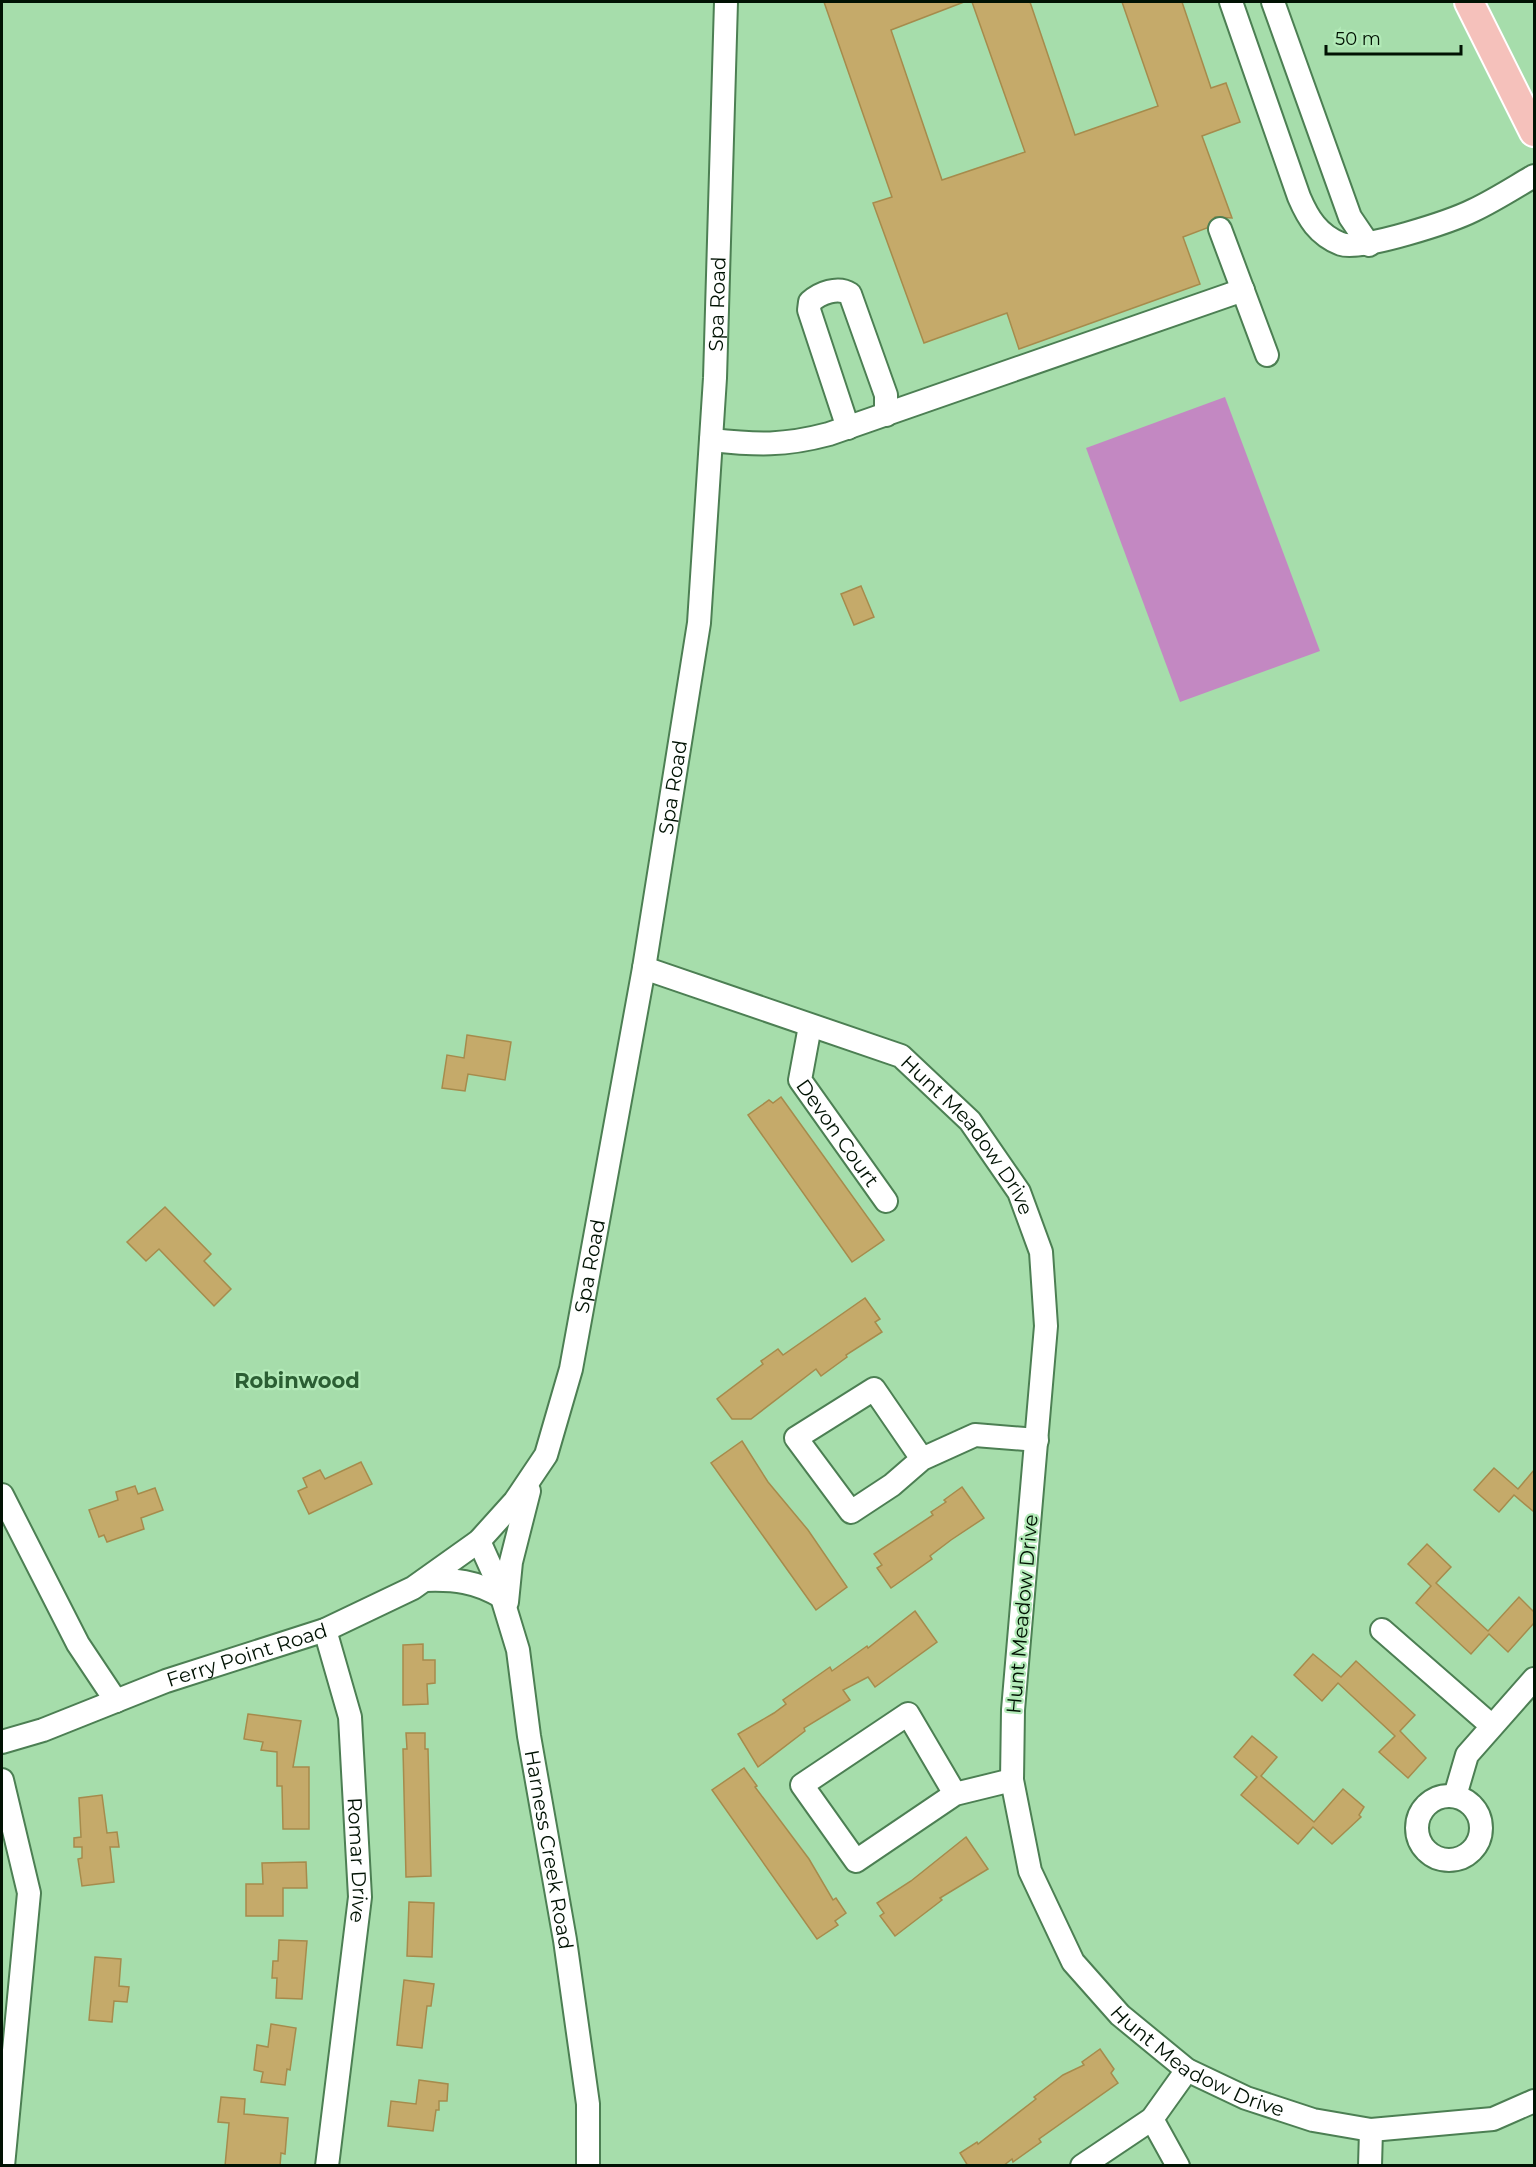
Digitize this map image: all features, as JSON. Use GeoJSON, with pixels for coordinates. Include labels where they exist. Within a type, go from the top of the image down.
{"type":"FeatureCollection","features":[{"type":"Feature","properties":{"kind":"main road"},"geometry":{"type":"LineString","coordinates":[[1469,2],[1534,132]]}},
{"type":"Feature","properties":{"kind":"street","name":"Spa Road"},"geometry":{"type":"LineString","coordinates":[[479,1541],[515,1502],[546,1455],[571,1369],[644,968],[699,622],[711,440],[726,2]]}},
{"type":"Feature","properties":{"kind":"street"},"geometry":{"type":"LineString","coordinates":[[1231,2],[1309,220],[1327,237],[1343,245],[1369,245],[1473,211],[1534,176]]}},
{"type":"Feature","properties":{"kind":"street"},"geometry":{"type":"LineString","coordinates":[[1274,2],[1350,217],[1369,245]]}},
{"type":"Feature","properties":{"kind":"street"},"geometry":{"type":"LineString","coordinates":[[1220,229],[1267,355]]}},
{"type":"Feature","properties":{"kind":"street"},"geometry":{"type":"LineString","coordinates":[[848,428],[810,310],[810,302],[815,298],[838,290],[850,294],[886,395],[886,415]]}},
{"type":"Feature","properties":{"kind":"street"},"geometry":{"type":"LineString","coordinates":[[711,440],[757,445],[794,444],[886,415],[1243,290]]}},
{"type":"Feature","properties":{"kind":"street","name":"Hunt Meadow Drive"},"geometry":{"type":"LineString","coordinates":[[644,968],[901,1056],[970,1120],[1019,1192],[1041,1252],[1046,1326],[1013,1710],[1011,1780],[1030,1871],[1073,1962],[1120,2015],[1187,2070],[1246,2098],[1313,2120],[1371,2130],[1493,2119],[1534,2101]]}},
{"type":"Feature","properties":{"kind":"street","name":"Devon Court"},"geometry":{"type":"LineString","coordinates":[[810,1026],[800,1080],[886,1201]]}},
{"type":"Feature","properties":{"kind":"street"},"geometry":{"type":"LineString","coordinates":[[922,1459],[874,1389],[796,1438],[851,1512],[892,1485],[922,1459],[975,1435],[1037,1440]]}},
{"type":"Feature","properties":{"kind":"street"},"geometry":{"type":"LineString","coordinates":[[425,1580],[454,1579],[472,1582],[505,1603],[511,1562],[532,1476]]}},
{"type":"Feature","properties":{"kind":"street"},"geometry":{"type":"LineString","coordinates":[[2,1495],[78,1644],[116,1701]]}},
{"type":"Feature","properties":{"kind":"street","name":"Ferry Point Road"},"geometry":{"type":"LineString","coordinates":[[2,1742],[43,1730],[166,1681],[325,1630],[413,1588],[479,1541]]}},
{"type":"Feature","properties":{"kind":"street","name":"Harness Creek Road"},"geometry":{"type":"LineString","coordinates":[[479,1541],[505,1603],[518,1650],[529,1736],[566,1951],[588,2104],[588,2166]]}},
{"type":"Feature","properties":{"kind":"street","name":"Romar Drive"},"geometry":{"type":"LineString","coordinates":[[325,1630],[350,1717],[360,1898],[327,2166]]}},
{"type":"Feature","properties":{"kind":"street"},"geometry":{"type":"LineString","coordinates":[[1382,1630],[1492,1726]]}},
{"type":"Feature","properties":{"kind":"street"},"geometry":{"type":"LineString","coordinates":[[1455,1796],[1467,1755],[1534,1679]]}},
{"type":"Feature","properties":{"kind":"street"},"geometry":{"type":"LineString","coordinates":[[955,1794],[908,1714],[802,1785],[856,1861],[955,1794],[1011,1780]]}},
{"type":"Feature","properties":{"kind":"street"},"geometry":{"type":"LineString","coordinates":[[2,1780],[29,1893],[3,2166]]}},
{"type":"Feature","properties":{"kind":"street"},"geometry":{"type":"LineString","coordinates":[[1082,2166],[1152,2119],[1187,2070]]}},
{"type":"Feature","properties":{"kind":"street"},"geometry":{"type":"LineString","coordinates":[[1152,2119],[1178,2166]]}},
{"type":"Feature","properties":{"kind":"street"},"geometry":{"type":"LineString","coordinates":[[1370,2166],[1371,2130]]}},
{"type":"Feature","properties":{"kind":"shaded area"},"geometry":{"type":"Polygon","coordinates":[[[1225,397],[1320,651],[1180,702],[1086,448],[1225,397]]]}},
{"type":"Feature","properties":{"kind":"building"},"geometry":{"type":"Polygon","coordinates":[[[824,2],[964,2],[891,30],[942,180],[1025,152],[972,2],[1030,2],[1075,135],[1158,106],[1122,2],[1182,2],[1211,88],[1226,83],[1240,122],[1202,136],[1232,218],[1215,217],[1207,228],[1183,237],[1200,284],[1019,349],[1007,313],[924,343],[873,203],[892,197],[824,2]]]}},
{"type":"Feature","properties":{"kind":"building"},"geometry":{"type":"Polygon","coordinates":[[[861,586],[874,617],[854,625],[841,594],[861,586]]]}},
{"type":"Feature","properties":{"kind":"building"},"geometry":{"type":"Polygon","coordinates":[[[467,1035],[511,1042],[505,1080],[468,1074],[465,1091],[442,1088],[447,1055],[464,1058],[467,1035]]]}},
{"type":"Feature","properties":{"kind":"building"},"geometry":{"type":"Polygon","coordinates":[[[781,1097],[884,1240],[852,1262],[748,1115],[769,1100],[773,1103],[781,1097]]]}},
{"type":"Feature","properties":{"kind":"building"},"geometry":{"type":"Polygon","coordinates":[[[165,1207],[211,1254],[204,1261],[231,1289],[214,1306],[159,1249],[146,1261],[127,1242],[165,1207]]]}},
{"type":"Feature","properties":{"kind":"building"},"geometry":{"type":"Polygon","coordinates":[[[865,1298],[880,1319],[875,1322],[882,1332],[846,1355],[847,1357],[821,1376],[816,1369],[751,1419],[732,1419],[717,1399],[763,1364],[761,1361],[778,1349],[783,1355],[865,1298]]]}},
{"type":"Feature","properties":{"kind":"building"},"geometry":{"type":"Polygon","coordinates":[[[742,1441],[768,1482],[808,1530],[847,1587],[816,1610],[711,1463],[742,1441]]]}},
{"type":"Feature","properties":{"kind":"building"},"geometry":{"type":"Polygon","coordinates":[[[361,1462],[372,1484],[309,1514],[298,1491],[307,1487],[303,1478],[320,1470],[325,1479],[361,1462]]]}},
{"type":"Feature","properties":{"kind":"building"},"geometry":{"type":"Polygon","coordinates":[[[1494,1468],[1518,1489],[1534,1470],[1534,1512],[1514,1495],[1499,1512],[1474,1490],[1494,1468]]]}},
{"type":"Feature","properties":{"kind":"building"},"geometry":{"type":"Polygon","coordinates":[[[135,1486],[138,1494],[155,1488],[163,1510],[141,1518],[144,1529],[107,1542],[104,1535],[99,1537],[89,1510],[118,1500],[116,1492],[135,1486]]]}},
{"type":"Feature","properties":{"kind":"building"},"geometry":{"type":"Polygon","coordinates":[[[962,1487],[984,1518],[951,1540],[930,1556],[932,1559],[891,1588],[877,1568],[882,1565],[874,1554],[933,1515],[931,1512],[962,1487]]]}},
{"type":"Feature","properties":{"kind":"building"},"geometry":{"type":"Polygon","coordinates":[[[1427,1544],[1451,1567],[1436,1583],[1488,1631],[1519,1597],[1534,1612],[1534,1623],[1508,1652],[1489,1634],[1471,1654],[1416,1603],[1431,1586],[1408,1564],[1427,1544]]]}},
{"type":"Feature","properties":{"kind":"building"},"geometry":{"type":"Polygon","coordinates":[[[915,1611],[937,1642],[875,1687],[868,1677],[843,1690],[850,1700],[804,1728],[805,1731],[758,1767],[738,1734],[774,1713],[786,1704],[783,1700],[830,1667],[832,1671],[867,1646],[868,1648],[915,1611]]]}},
{"type":"Feature","properties":{"kind":"building"},"geometry":{"type":"Polygon","coordinates":[[[423,1644],[423,1660],[435,1660],[435,1683],[427,1684],[428,1704],[403,1705],[403,1645],[423,1644]]]}},
{"type":"Feature","properties":{"kind":"building"},"geometry":{"type":"Polygon","coordinates":[[[1313,1654],[1341,1677],[1356,1661],[1415,1715],[1400,1731],[1426,1758],[1408,1778],[1379,1752],[1395,1736],[1338,1683],[1322,1701],[1294,1675],[1313,1654]]]}},
{"type":"Feature","properties":{"kind":"building"},"geometry":{"type":"Polygon","coordinates":[[[248,1714],[301,1721],[293,1767],[309,1767],[309,1829],[283,1829],[282,1786],[277,1786],[277,1752],[261,1750],[263,1742],[244,1739],[248,1714]]]}},
{"type":"Feature","properties":{"kind":"building"},"geometry":{"type":"Polygon","coordinates":[[[406,1733],[425,1733],[425,1749],[428,1749],[431,1876],[406,1877],[403,1749],[407,1749],[406,1733]]]}},
{"type":"Feature","properties":{"kind":"building"},"geometry":{"type":"Polygon","coordinates":[[[1252,1736],[1277,1757],[1261,1776],[1314,1822],[1343,1789],[1364,1807],[1359,1815],[1361,1817],[1332,1844],[1313,1827],[1298,1844],[1241,1795],[1257,1777],[1234,1757],[1252,1736]]]}},
{"type":"Feature","properties":{"kind":"building"},"geometry":{"type":"Polygon","coordinates":[[[744,1768],[757,1786],[755,1787],[809,1859],[833,1900],[836,1898],[846,1913],[835,1921],[838,1925],[817,1939],[712,1790],[744,1768]]]}},
{"type":"Feature","properties":{"kind":"building"},"geometry":{"type":"Polygon","coordinates":[[[102,1795],[107,1833],[117,1832],[119,1847],[110,1847],[114,1882],[82,1886],[78,1859],[82,1858],[82,1847],[74,1847],[74,1838],[81,1837],[79,1798],[102,1795]]]}},
{"type":"Feature","properties":{"kind":"building"},"geometry":{"type":"Polygon","coordinates":[[[966,1837],[988,1869],[940,1898],[942,1900],[895,1936],[880,1916],[884,1913],[877,1903],[911,1881],[966,1837]]]}},
{"type":"Feature","properties":{"kind":"building"},"geometry":{"type":"Polygon","coordinates":[[[306,1862],[307,1888],[283,1888],[283,1916],[246,1916],[246,1884],[263,1884],[262,1863],[306,1862]]]}},
{"type":"Feature","properties":{"kind":"building"},"geometry":{"type":"Polygon","coordinates":[[[409,1902],[434,1903],[432,1957],[407,1956],[409,1902]]]}},
{"type":"Feature","properties":{"kind":"building"},"geometry":{"type":"Polygon","coordinates":[[[279,1940],[307,1941],[302,1999],[276,1998],[277,1978],[272,1978],[273,1961],[278,1961],[279,1940]]]}},
{"type":"Feature","properties":{"kind":"building"},"geometry":{"type":"Polygon","coordinates":[[[95,1957],[121,1959],[119,1986],[129,1987],[127,2002],[114,2001],[112,2022],[89,2020],[95,1957]]]}},
{"type":"Feature","properties":{"kind":"building"},"geometry":{"type":"Polygon","coordinates":[[[404,1980],[434,1984],[431,2006],[427,2006],[422,2048],[397,2045],[404,1980]]]}},
{"type":"Feature","properties":{"kind":"building"},"geometry":{"type":"Polygon","coordinates":[[[271,2024],[296,2028],[290,2070],[287,2069],[285,2085],[261,2082],[263,2072],[254,2070],[257,2045],[268,2047],[271,2024]]]}},
{"type":"Feature","properties":{"kind":"building"},"geometry":{"type":"Polygon","coordinates":[[[1100,2049],[1114,2069],[1111,2073],[1118,2083],[1039,2139],[1041,2142],[1013,2162],[1012,2159],[1003,2166],[968,2166],[960,2153],[977,2142],[978,2144],[1063,2075],[1084,2065],[1082,2062],[1100,2049]]]}},
{"type":"Feature","properties":{"kind":"building"},"geometry":{"type":"Polygon","coordinates":[[[419,2080],[448,2084],[447,2101],[439,2101],[433,2131],[388,2126],[391,2101],[416,2104],[419,2080]]]}},
{"type":"Feature","properties":{"kind":"building"},"geometry":{"type":"Polygon","coordinates":[[[221,2097],[245,2099],[244,2114],[288,2118],[285,2154],[281,2153],[280,2166],[225,2166],[229,2123],[218,2122],[221,2097]]]}},
{"type":"Feature","properties":{"kind":"district","name":"Robinwood"},"geometry":{"type":"Point","coordinates":[297,1380]}}]}
